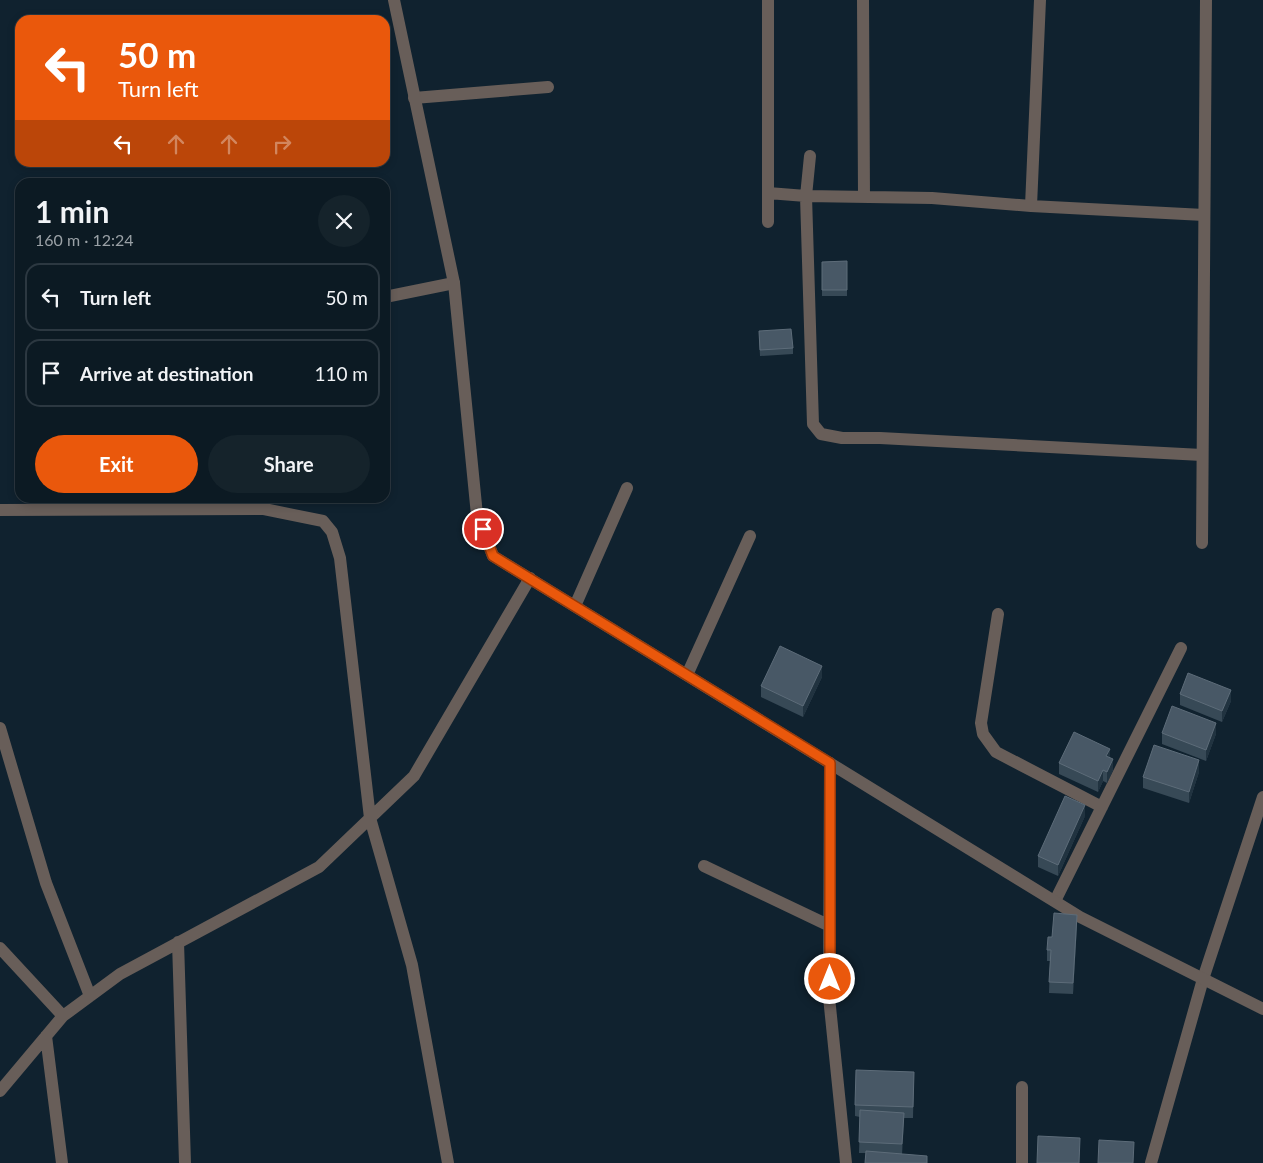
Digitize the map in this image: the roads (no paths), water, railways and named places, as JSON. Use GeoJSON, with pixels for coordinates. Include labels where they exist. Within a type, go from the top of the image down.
{"type":"FeatureCollection","features":[{"type":"Feature","properties":{"kind":"street"},"geometry":{"type":"LineString","coordinates":[[394,0],[454,283],[478,515],[493,556],[1080,917],[1263,1009]]}},
{"type":"Feature","properties":{"kind":"street"},"geometry":{"type":"LineString","coordinates":[[768,0],[768,222]]}},
{"type":"Feature","properties":{"kind":"street"},"geometry":{"type":"LineString","coordinates":[[863,0],[864,197]]}},
{"type":"Feature","properties":{"kind":"street"},"geometry":{"type":"LineString","coordinates":[[1031,206],[1040,0]]}},
{"type":"Feature","properties":{"kind":"street"},"geometry":{"type":"LineString","coordinates":[[1202,543],[1206,0]]}},
{"type":"Feature","properties":{"kind":"street"},"geometry":{"type":"LineString","coordinates":[[414,98],[548,87]]}},
{"type":"Feature","properties":{"kind":"street"},"geometry":{"type":"LineString","coordinates":[[810,156],[806,196],[813,424],[821,434],[842,438],[880,438],[1202,455]]}},
{"type":"Feature","properties":{"kind":"street"},"geometry":{"type":"LineString","coordinates":[[768,193],[806,196],[932,198],[1031,206],[1204,215]]}},
{"type":"Feature","properties":{"kind":"street"},"geometry":{"type":"LineString","coordinates":[[390,296],[454,283]]}},
{"type":"Feature","properties":{"kind":"street"},"geometry":{"type":"LineString","coordinates":[[575,606],[627,488]]}},
{"type":"Feature","properties":{"kind":"street"},"geometry":{"type":"LineString","coordinates":[[0,510],[264,509],[323,520],[332,532],[340,558],[370,818],[412,965],[448,1163]]}},
{"type":"Feature","properties":{"kind":"street"},"geometry":{"type":"LineString","coordinates":[[687,675],[750,536]]}},
{"type":"Feature","properties":{"kind":"street"},"geometry":{"type":"LineString","coordinates":[[0,1091],[63,1016],[120,974],[319,867],[414,776],[530,578]]}},
{"type":"Feature","properties":{"kind":"street"},"geometry":{"type":"LineString","coordinates":[[998,614],[981,723],[983,734],[996,752],[1102,807]]}},
{"type":"Feature","properties":{"kind":"street"},"geometry":{"type":"LineString","coordinates":[[1055,901],[1181,648]]}},
{"type":"Feature","properties":{"kind":"street"},"geometry":{"type":"LineString","coordinates":[[0,728],[46,883],[90,996]]}},
{"type":"Feature","properties":{"kind":"street"},"geometry":{"type":"LineString","coordinates":[[830,763],[829,997],[846,1163]]}},
{"type":"Feature","properties":{"kind":"street"},"geometry":{"type":"LineString","coordinates":[[1151,1163],[1203,979],[1263,797]]}},
{"type":"Feature","properties":{"kind":"street"},"geometry":{"type":"LineString","coordinates":[[704,866],[830,926]]}},
{"type":"Feature","properties":{"kind":"street"},"geometry":{"type":"LineString","coordinates":[[178,942],[185,1163]]}},
{"type":"Feature","properties":{"kind":"street"},"geometry":{"type":"LineString","coordinates":[[0,948],[63,1016]]}},
{"type":"Feature","properties":{"kind":"street"},"geometry":{"type":"LineString","coordinates":[[46,1036],[62,1163]]}},
{"type":"Feature","properties":{"kind":"street"},"geometry":{"type":"LineString","coordinates":[[1022,1087],[1022,1163]]}}]}
